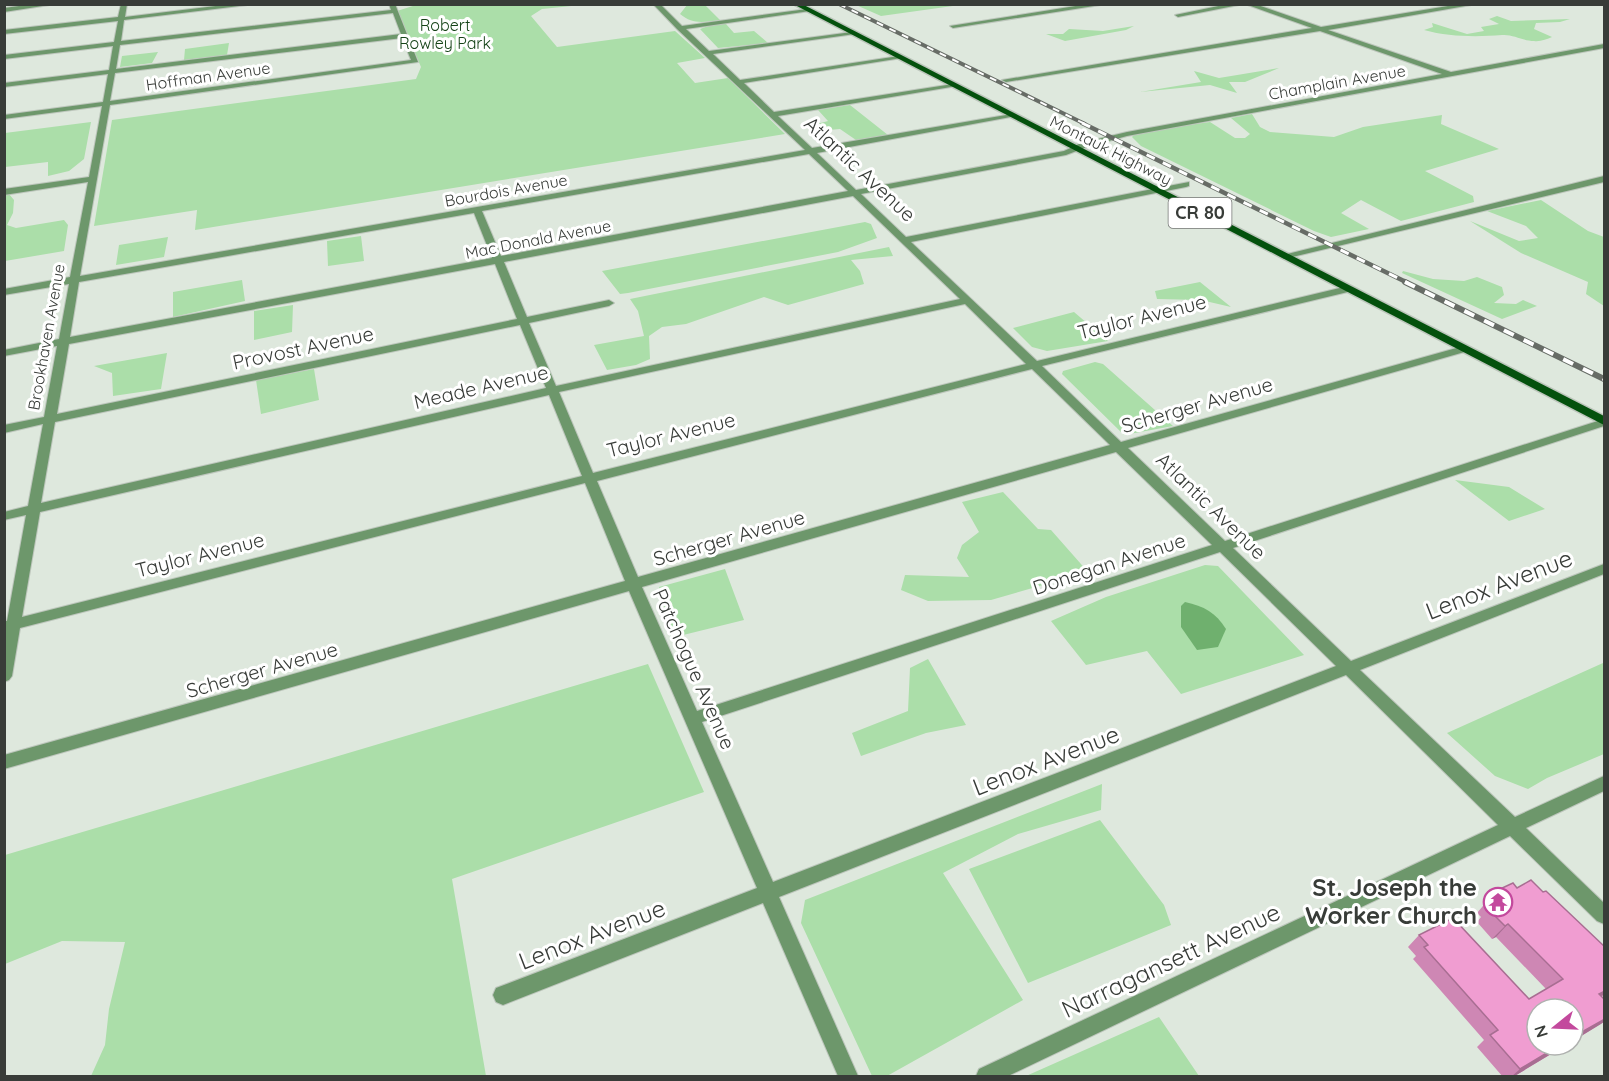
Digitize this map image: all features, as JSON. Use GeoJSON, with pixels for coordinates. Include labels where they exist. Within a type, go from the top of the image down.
{"type":"FeatureCollection","features":[{"type":"Feature","properties":{"kind":"main road","name":"Montauk Highway"},"geometry":{"type":"LineString","coordinates":[[795,4],[1605,421]]}},
{"type":"Feature","properties":{"kind":"street"},"geometry":{"type":"LineString","coordinates":[[4,10],[53,4]]}},
{"type":"Feature","properties":{"kind":"street","name":"Brookhaven Avenue"},"geometry":{"type":"LineString","coordinates":[[4,676],[9,626],[34,510],[124,4]]}},
{"type":"Feature","properties":{"kind":"street"},"geometry":{"type":"LineString","coordinates":[[4,32],[252,4]]}},
{"type":"Feature","properties":{"kind":"street"},"geometry":{"type":"LineString","coordinates":[[953,26],[1104,4]]}},
{"type":"Feature","properties":{"kind":"street"},"geometry":{"type":"LineString","coordinates":[[1178,15],[1241,4]]}},
{"type":"Feature","properties":{"kind":"street"},"geometry":{"type":"LineString","coordinates":[[1248,4],[1451,75]]}},
{"type":"Feature","properties":{"kind":"street"},"geometry":{"type":"LineString","coordinates":[[1006,80],[1474,4]]}},
{"type":"Feature","properties":{"kind":"street","name":"Atlantic Avenue"},"geometry":{"type":"LineString","coordinates":[[657,5],[967,300],[1605,915]]}},
{"type":"Feature","properties":{"kind":"street"},"geometry":{"type":"LineString","coordinates":[[4,57],[393,8],[404,36],[4,85]]}},
{"type":"Feature","properties":{"kind":"street"},"geometry":{"type":"LineString","coordinates":[[679,28],[807,10]]}},
{"type":"Feature","properties":{"kind":"street"},"geometry":{"type":"LineString","coordinates":[[706,53],[852,34]]}},
{"type":"Feature","properties":{"kind":"street","name":"Hoffman Avenue"},"geometry":{"type":"LineString","coordinates":[[4,117],[415,62],[404,36]]}},
{"type":"Feature","properties":{"kind":"street","name":"Champlain Avenue"},"geometry":{"type":"LineString","coordinates":[[1076,149],[1127,134],[1605,46]]}},
{"type":"Feature","properties":{"kind":"street"},"geometry":{"type":"LineString","coordinates":[[738,82],[899,58]]}},
{"type":"Feature","properties":{"kind":"street"},"geometry":{"type":"LineString","coordinates":[[772,115],[953,86]]}},
{"type":"Feature","properties":{"kind":"street","name":"Bourdois Avenue"},"geometry":{"type":"LineString","coordinates":[[4,292],[1012,116]]}},
{"type":"Feature","properties":{"kind":"street","name":"Mac Donald Avenue"},"geometry":{"type":"LineString","coordinates":[[4,353],[856,195],[1066,153],[1076,149]]}},
{"type":"Feature","properties":{"kind":"street"},"geometry":{"type":"LineString","coordinates":[[4,192],[93,179]]}},
{"type":"Feature","properties":{"kind":"street"},"geometry":{"type":"LineString","coordinates":[[1284,256],[1605,179]]}},
{"type":"Feature","properties":{"kind":"street"},"geometry":{"type":"LineString","coordinates":[[904,240],[1186,184]]}},
{"type":"Feature","properties":{"kind":"street","name":"Patchogue Avenue"},"geometry":{"type":"LineString","coordinates":[[477,210],[634,585],[848,1077]]}},
{"type":"Feature","properties":{"kind":"street","name":"Taylor Avenue"},"geometry":{"type":"LineString","coordinates":[[9,626],[1034,365],[1348,289]]}},
{"type":"Feature","properties":{"kind":"street","name":"Meade Avenue"},"geometry":{"type":"LineString","coordinates":[[4,516],[554,390],[967,300]]}},
{"type":"Feature","properties":{"kind":"street","name":"Provost Avenue"},"geometry":{"type":"LineString","coordinates":[[4,429],[609,303]]}},
{"type":"Feature","properties":{"kind":"street","name":"Scherger Avenue"},"geometry":{"type":"LineString","coordinates":[[4,762],[1464,348]]}},
{"type":"Feature","properties":{"kind":"street","name":"Donegan Avenue"},"geometry":{"type":"LineString","coordinates":[[693,719],[1224,548],[1605,421]]}},
{"type":"Feature","properties":{"kind":"street","name":"Lenox Avenue"},"geometry":{"type":"LineString","coordinates":[[503,995],[1605,569]]}},
{"type":"Feature","properties":{"kind":"street","name":"Narragansett Avenue"},"geometry":{"type":"LineString","coordinates":[[986,1077],[1605,783]]}},
{"type":"Feature","properties":{"kind":"green space","name":"Robert Rowley Park"},"geometry":{"type":"Polygon","coordinates":[[[416,5],[581,5],[542,9],[531,16],[557,47],[675,31],[705,58],[677,63],[695,83],[728,78],[785,134],[195,230],[197,210],[94,226],[112,120],[416,79],[421,67],[397,11],[416,5]]]}},
{"type":"Feature","properties":{"kind":"green space"},"geometry":{"type":"Polygon","coordinates":[[[687,5],[705,5],[720,20],[699,22],[689,20],[680,14],[687,5]]]}},
{"type":"Feature","properties":{"kind":"green space"},"geometry":{"type":"Polygon","coordinates":[[[856,5],[960,5],[881,16],[856,5]]]}},
{"type":"Feature","properties":{"kind":"green space"},"geometry":{"type":"Polygon","coordinates":[[[1497,16],[1511,21],[1570,19],[1560,22],[1536,23],[1534,29],[1552,37],[1539,41],[1506,35],[1463,36],[1424,30],[1433,27],[1432,23],[1467,34],[1484,31],[1481,27],[1499,24],[1489,19],[1497,16]]]}},
{"type":"Feature","properties":{"kind":"green space"},"geometry":{"type":"Polygon","coordinates":[[[714,24],[726,24],[734,33],[754,31],[768,43],[718,48],[700,29],[714,24]]]}},
{"type":"Feature","properties":{"kind":"green space"},"geometry":{"type":"Polygon","coordinates":[[[1134,26],[1126,30],[1065,41],[1046,34],[1063,34],[1069,29],[1103,31],[1134,26]]]}},
{"type":"Feature","properties":{"kind":"green space"},"geometry":{"type":"Polygon","coordinates":[[[229,43],[227,55],[184,60],[185,49],[229,43]]]}},
{"type":"Feature","properties":{"kind":"green space"},"geometry":{"type":"Polygon","coordinates":[[[158,52],[152,63],[120,67],[122,56],[158,52]]]}},
{"type":"Feature","properties":{"kind":"green space"},"geometry":{"type":"Polygon","coordinates":[[[1279,68],[1245,82],[1229,82],[1237,93],[1210,85],[1140,92],[1201,82],[1194,71],[1219,78],[1279,68]]]}},
{"type":"Feature","properties":{"kind":"green space"},"geometry":{"type":"Polygon","coordinates":[[[850,105],[888,135],[856,140],[840,129],[817,131],[806,127],[828,121],[818,110],[850,105]]]}},
{"type":"Feature","properties":{"kind":"green space"},"geometry":{"type":"Polygon","coordinates":[[[1252,114],[1260,127],[1270,132],[1334,137],[1363,127],[1442,115],[1441,124],[1499,149],[1425,171],[1473,196],[1474,202],[1401,221],[1361,200],[1341,213],[1369,229],[1331,237],[1314,231],[1141,146],[1132,137],[1136,132],[1210,122],[1235,138],[1245,138],[1250,134],[1231,118],[1252,114]]]}},
{"type":"Feature","properties":{"kind":"green space"},"geometry":{"type":"Polygon","coordinates":[[[91,122],[84,159],[69,171],[48,176],[48,162],[5,167],[5,133],[91,122]]]}},
{"type":"Feature","properties":{"kind":"green space"},"geometry":{"type":"Polygon","coordinates":[[[9,194],[14,200],[13,213],[7,225],[16,228],[64,220],[68,225],[64,251],[5,261],[5,195],[9,194]]]}},
{"type":"Feature","properties":{"kind":"green space"},"geometry":{"type":"Polygon","coordinates":[[[1541,200],[1588,231],[1604,237],[1604,306],[1586,294],[1588,282],[1521,253],[1470,221],[1519,241],[1538,238],[1526,226],[1487,211],[1541,200]]]}},
{"type":"Feature","properties":{"kind":"green space"},"geometry":{"type":"Polygon","coordinates":[[[865,222],[871,224],[877,238],[838,252],[628,293],[620,294],[602,271],[865,222]]]}},
{"type":"Feature","properties":{"kind":"green space"},"geometry":{"type":"Polygon","coordinates":[[[361,236],[364,261],[328,266],[327,241],[361,236]]]}},
{"type":"Feature","properties":{"kind":"green space"},"geometry":{"type":"Polygon","coordinates":[[[168,237],[164,257],[116,265],[119,245],[168,237]]]}},
{"type":"Feature","properties":{"kind":"green space"},"geometry":{"type":"Polygon","coordinates":[[[889,247],[893,256],[851,260],[860,271],[864,284],[788,305],[764,297],[686,324],[662,327],[649,336],[650,359],[636,365],[607,370],[594,345],[644,336],[638,311],[630,299],[889,247]]]}},
{"type":"Feature","properties":{"kind":"green space"},"geometry":{"type":"Polygon","coordinates":[[[1403,271],[1433,279],[1464,281],[1477,277],[1502,287],[1504,295],[1494,303],[1516,304],[1523,300],[1537,306],[1502,319],[1402,273],[1403,271]]]}},
{"type":"Feature","properties":{"kind":"green space"},"geometry":{"type":"Polygon","coordinates":[[[242,280],[245,301],[173,317],[173,292],[242,280]]]}},
{"type":"Feature","properties":{"kind":"green space"},"geometry":{"type":"Polygon","coordinates":[[[1200,282],[1231,307],[1201,300],[1157,299],[1155,291],[1200,282]]]}},
{"type":"Feature","properties":{"kind":"green space"},"geometry":{"type":"Polygon","coordinates":[[[293,305],[292,332],[254,340],[254,311],[293,305]]]}},
{"type":"Feature","properties":{"kind":"green space"},"geometry":{"type":"Polygon","coordinates":[[[1074,312],[1108,341],[1047,351],[1032,347],[1013,328],[1074,312]]]}},
{"type":"Feature","properties":{"kind":"green space"},"geometry":{"type":"Polygon","coordinates":[[[167,353],[161,389],[113,396],[112,373],[94,366],[167,353]]]}},
{"type":"Feature","properties":{"kind":"green space"},"geometry":{"type":"Polygon","coordinates":[[[1095,362],[1103,364],[1173,426],[1124,435],[1062,374],[1063,371],[1095,362]]]}},
{"type":"Feature","properties":{"kind":"green space"},"geometry":{"type":"Polygon","coordinates":[[[314,369],[319,400],[261,414],[256,380],[314,369]]]}},
{"type":"Feature","properties":{"kind":"green space"},"geometry":{"type":"Polygon","coordinates":[[[1455,480],[1509,487],[1545,509],[1509,521],[1455,480]]]}},
{"type":"Feature","properties":{"kind":"green space"},"geometry":{"type":"Polygon","coordinates":[[[1003,492],[1038,529],[1051,530],[1088,572],[991,600],[928,601],[901,590],[905,575],[969,577],[957,558],[962,545],[979,532],[962,502],[1003,492]]]}},
{"type":"Feature","properties":{"kind":"green space"},"geometry":{"type":"Polygon","coordinates":[[[1205,565],[1218,566],[1304,655],[1181,694],[1147,651],[1086,665],[1051,621],[1106,597],[1205,565]]]}},
{"type":"Feature","properties":{"kind":"green space"},"geometry":{"type":"Polygon","coordinates":[[[725,569],[744,620],[671,638],[659,587],[725,569]]]}},
{"type":"Feature","properties":{"kind":"green space"},"geometry":{"type":"Polygon","coordinates":[[[928,659],[966,725],[926,733],[861,756],[852,733],[908,711],[910,668],[928,659]]]}},
{"type":"Feature","properties":{"kind":"green space"},"geometry":{"type":"Polygon","coordinates":[[[1603,663],[1604,754],[1547,778],[1528,789],[1495,776],[1447,733],[1603,663]]]}},
{"type":"Feature","properties":{"kind":"green space"},"geometry":{"type":"Polygon","coordinates":[[[648,664],[704,792],[452,879],[486,1076],[91,1076],[105,1045],[109,1009],[125,942],[62,941],[5,964],[5,855],[648,664]]]}},
{"type":"Feature","properties":{"kind":"green space"},"geometry":{"type":"Polygon","coordinates":[[[1102,784],[1101,810],[1018,834],[943,873],[1023,1000],[887,1076],[872,1076],[801,923],[805,900],[1102,784]]]}},
{"type":"Feature","properties":{"kind":"green space"},"geometry":{"type":"Polygon","coordinates":[[[1100,820],[1164,905],[1171,925],[1028,983],[969,869],[1100,820]]]}},
{"type":"Feature","properties":{"kind":"green space"},"geometry":{"type":"Polygon","coordinates":[[[1159,1017],[1199,1076],[1026,1076],[1159,1017]]]}},
{"type":"Feature","properties":{"kind":"shaded area"},"geometry":{"type":"Polygon","coordinates":[[[1185,602],[1209,611],[1222,623],[1226,629],[1218,647],[1197,650],[1181,627],[1181,606],[1185,602]]]}},
{"type":"Feature","properties":{"kind":"building"},"geometry":{"type":"Polygon","coordinates":[[[1531,880],[1543,892],[1546,891],[1605,947],[1605,991],[1599,994],[1605,1000],[1605,1019],[1585,1030],[1585,997],[1532,997],[1563,979],[1508,924],[1505,926],[1488,909],[1494,906],[1488,900],[1503,892],[1500,889],[1513,883],[1517,888],[1531,880]]]}},
{"type":"Feature","properties":{"kind":"building"},"geometry":{"type":"Polygon","coordinates":[[[1453,918],[1527,997],[1525,997],[1525,1057],[1540,1057],[1520,1069],[1490,1035],[1498,1030],[1424,947],[1428,945],[1419,935],[1453,918]]]}},
{"type":"Feature","properties":{"kind":"railway"},"geometry":{"type":"LineString","coordinates":[[839,4],[1085,124]]}},
{"type":"Feature","properties":{"kind":"railway"},"geometry":{"type":"LineString","coordinates":[[1082,123],[1408,283]]}},
{"type":"Feature","properties":{"kind":"railway"},"geometry":{"type":"LineString","coordinates":[[1405,282],[1604,379]]}},
{"type":"Feature","properties":{"kind":"place","name":"St. Joseph the Worker Church"},"geometry":{"type":"Point","coordinates":[1498,902]}}]}
